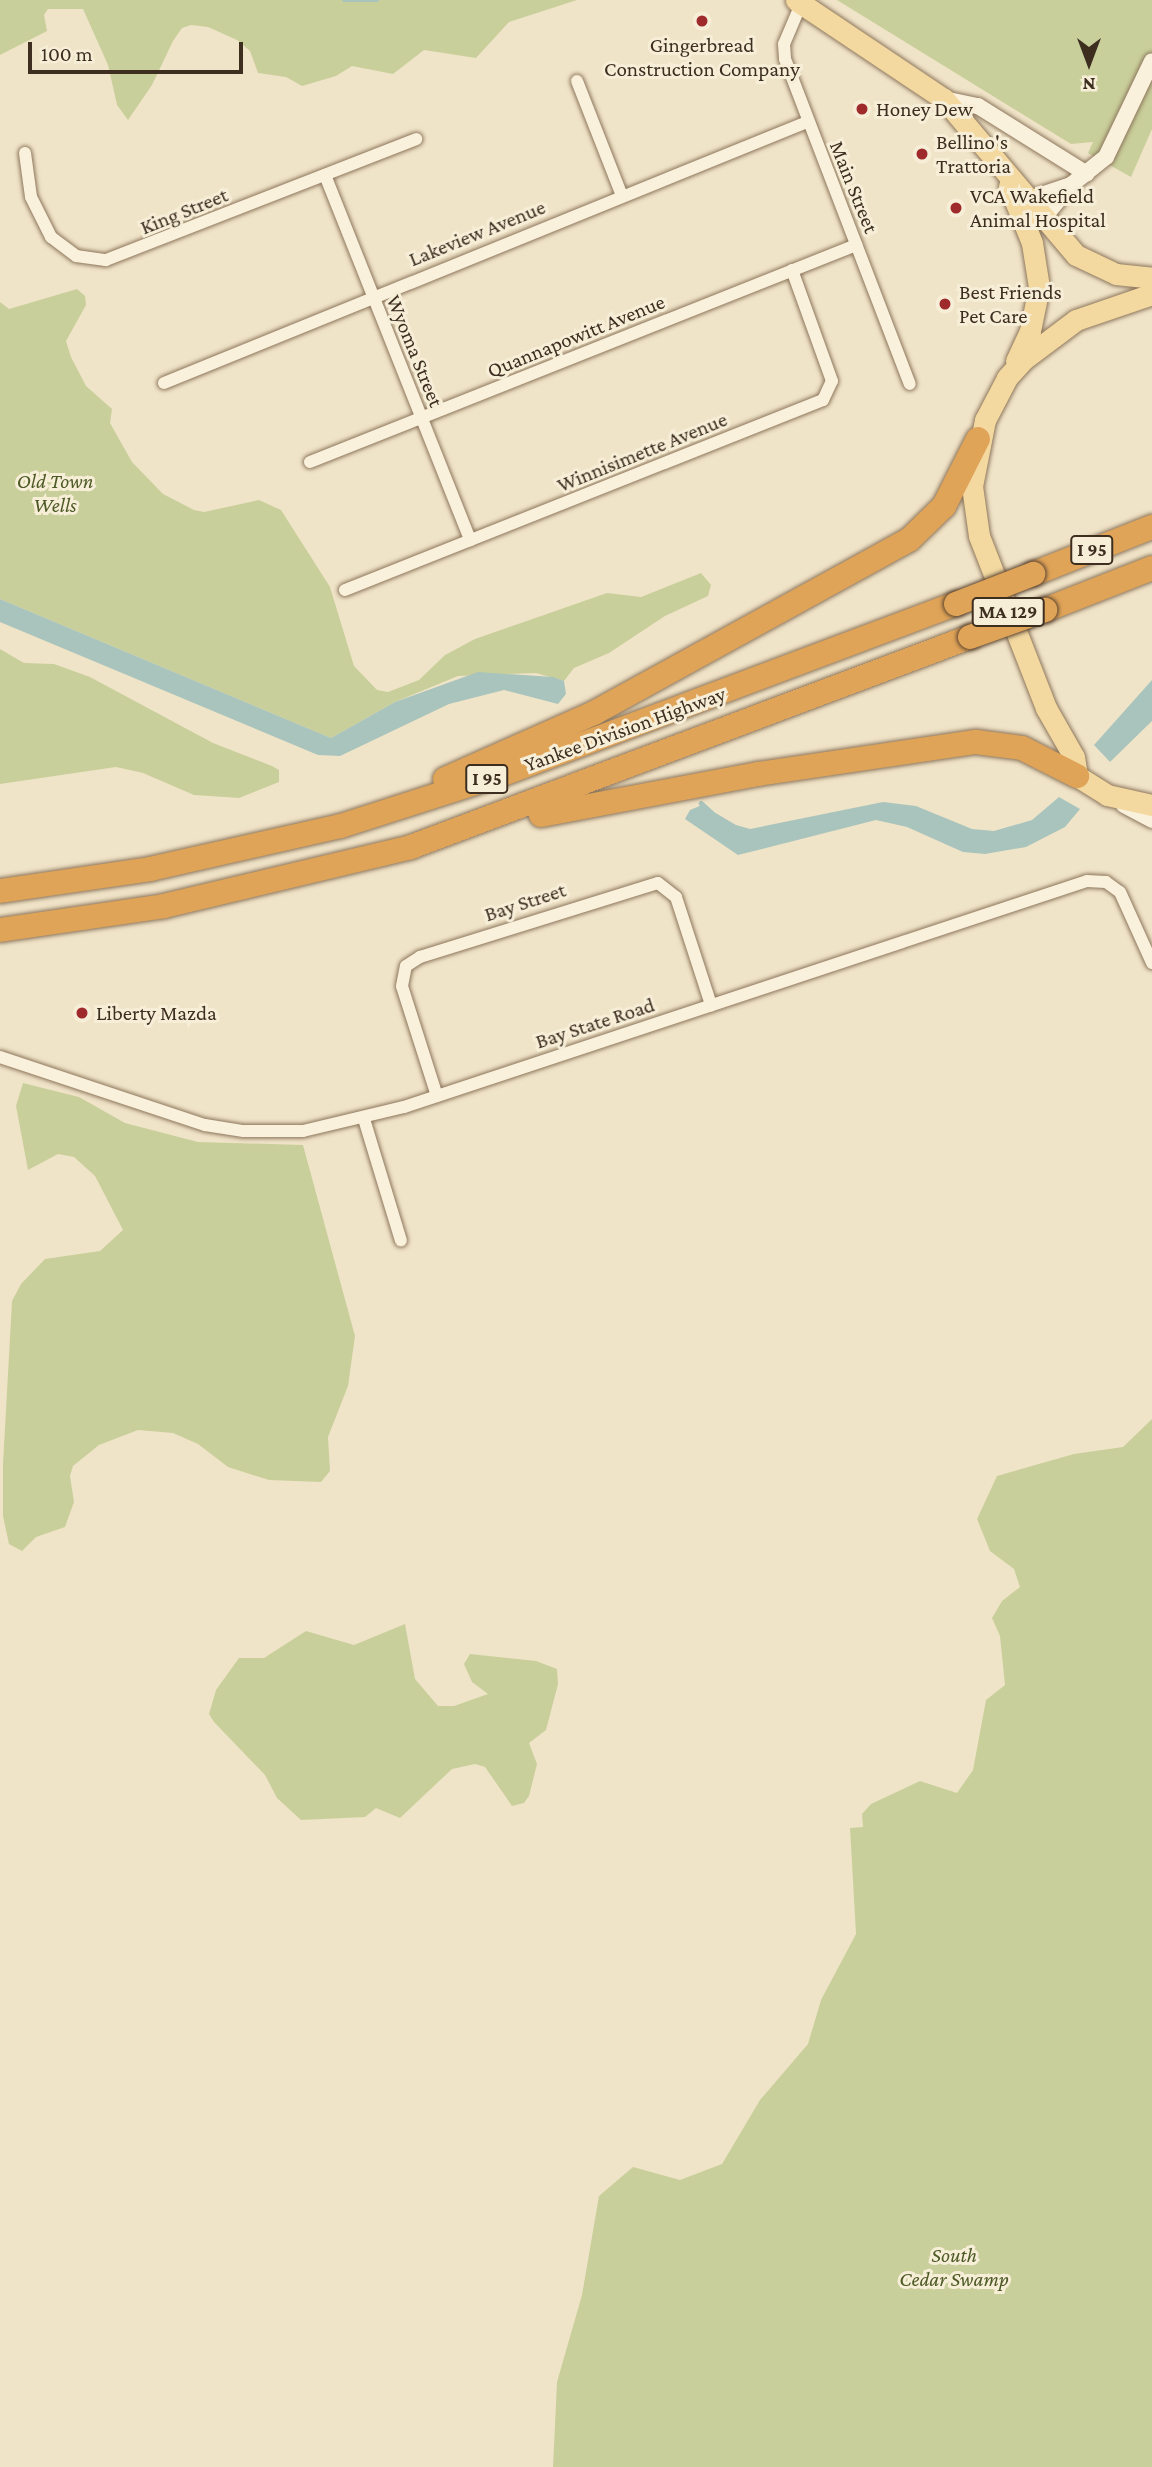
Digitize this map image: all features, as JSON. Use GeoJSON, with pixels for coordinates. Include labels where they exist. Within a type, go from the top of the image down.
{"type":"FeatureCollection","features":[{"type":"Feature","properties":{"kind":"highway"},"geometry":{"type":"LineString","coordinates":[[341,825],[594,713],[909,540],[944,506],[978,439]]}},
{"type":"Feature","properties":{"kind":"highway","name":"Yankee Division Highway"},"geometry":{"type":"LineString","coordinates":[[0,891],[229,853],[341,825],[512,771],[956,604],[1152,527]]}},
{"type":"Feature","properties":{"kind":"highway","name":"Yankee Division Highway"},"geometry":{"type":"LineString","coordinates":[[0,930],[164,905],[411,846],[1152,568]]}},
{"type":"Feature","properties":{"kind":"highway"},"geometry":{"type":"LineString","coordinates":[[411,846],[613,799],[964,744],[1021,748],[1077,776]]}},
{"type":"Feature","properties":{"kind":"main road","name":"MA 129"},"geometry":{"type":"LineString","coordinates":[[799,2],[944,99],[1070,249],[1088,263],[1115,274],[1152,278]]}},
{"type":"Feature","properties":{"kind":"main road","name":"MA 129"},"geometry":{"type":"LineString","coordinates":[[998,162],[1032,243],[1039,287],[1030,331],[978,439],[972,486],[979,536],[1046,708],[1074,757],[1077,776]]}},
{"type":"Feature","properties":{"kind":"main road"},"geometry":{"type":"LineString","coordinates":[[1007,378],[1051,336],[1076,320],[1152,294]]}},
{"type":"Feature","properties":{"kind":"main road"},"geometry":{"type":"LineString","coordinates":[[1077,776],[1107,795],[1152,805]]}},
{"type":"Feature","properties":{"kind":"street","name":"Main Street"},"geometry":{"type":"LineString","coordinates":[[799,2],[784,53],[807,122],[909,384]]}},
{"type":"Feature","properties":{"kind":"street"},"geometry":{"type":"LineString","coordinates":[[1044,217],[1071,185],[1087,174],[1108,152],[1152,61]]}},
{"type":"Feature","properties":{"kind":"street"},"geometry":{"type":"LineString","coordinates":[[577,81],[622,196]]}},
{"type":"Feature","properties":{"kind":"street"},"geometry":{"type":"LineString","coordinates":[[944,99],[974,103],[1087,174]]}},
{"type":"Feature","properties":{"kind":"street","name":"Lakeview Avenue"},"geometry":{"type":"LineString","coordinates":[[164,383],[372,295],[807,122]]}},
{"type":"Feature","properties":{"kind":"street","name":"King Street"},"geometry":{"type":"LineString","coordinates":[[25,153],[31,197],[46,229],[63,249],[90,260],[121,257],[416,139]]}},
{"type":"Feature","properties":{"kind":"street","name":"Wyoma Street"},"geometry":{"type":"LineString","coordinates":[[325,175],[470,540]]}},
{"type":"Feature","properties":{"kind":"street"},"geometry":{"type":"LineString","coordinates":[[1029,199],[1071,185]]}},
{"type":"Feature","properties":{"kind":"street","name":"Quannapowitt Avenue"},"geometry":{"type":"LineString","coordinates":[[310,462],[856,245]]}},
{"type":"Feature","properties":{"kind":"street","name":"Winnisimette Avenue"},"geometry":{"type":"LineString","coordinates":[[345,590],[823,400],[832,381],[792,270]]}},
{"type":"Feature","properties":{"kind":"street"},"geometry":{"type":"LineString","coordinates":[[1107,795],[1152,820]]}},
{"type":"Feature","properties":{"kind":"street","name":"Bay State Road"},"geometry":{"type":"LineString","coordinates":[[0,1057],[133,1104],[222,1129],[283,1132],[364,1119],[1094,880],[1112,884],[1124,897],[1152,963]]}},
{"type":"Feature","properties":{"kind":"street","name":"Bay Street"},"geometry":{"type":"LineString","coordinates":[[437,1096],[402,986],[406,966],[420,957],[658,883],[676,897],[711,1005]]}},
{"type":"Feature","properties":{"kind":"street"},"geometry":{"type":"LineString","coordinates":[[364,1119],[401,1241]]}},
{"type":"Feature","properties":{"kind":"green space"},"geometry":{"type":"Polygon","coordinates":[[[0,0],[577,0],[509,22],[476,58],[424,50],[393,74],[352,66],[336,76],[302,86],[286,77],[258,73],[250,51],[237,40],[208,27],[191,25],[182,28],[173,41],[152,85],[128,120],[117,105],[108,65],[83,9],[48,9],[44,15],[47,31],[0,55],[0,0]]]}},
{"type":"Feature","properties":{"kind":"green space"},"geometry":{"type":"Polygon","coordinates":[[[837,0],[1152,0],[1152,129],[1131,177],[1088,153],[1093,142],[1071,144],[837,0]]]}},
{"type":"Feature","properties":{"kind":"green space","name":"Old Town Wells"},"geometry":{"type":"Polygon","coordinates":[[[77,289],[85,296],[86,305],[66,341],[71,357],[86,386],[112,409],[110,423],[132,462],[163,494],[194,510],[204,512],[259,500],[281,510],[330,587],[354,666],[377,690],[388,692],[419,680],[445,655],[475,639],[607,593],[641,597],[701,573],[711,585],[708,596],[665,616],[609,653],[574,668],[564,681],[536,673],[458,676],[395,702],[331,738],[0,599],[0,302],[9,309],[77,289]]]}},
{"type":"Feature","properties":{"kind":"green space"},"geometry":{"type":"Polygon","coordinates":[[[0,649],[24,663],[54,664],[90,677],[213,743],[272,766],[279,770],[279,782],[239,798],[194,795],[143,773],[116,767],[0,784],[0,649]]]}},
{"type":"Feature","properties":{"kind":"green space"},"geometry":{"type":"Polygon","coordinates":[[[23,1083],[79,1097],[125,1123],[198,1142],[303,1145],[355,1336],[348,1386],[328,1437],[330,1471],[321,1482],[269,1480],[228,1467],[198,1444],[173,1433],[138,1430],[99,1445],[73,1466],[70,1476],[74,1502],[65,1527],[36,1537],[22,1551],[9,1544],[3,1516],[3,1464],[12,1301],[21,1284],[45,1259],[100,1251],[123,1230],[95,1176],[74,1157],[58,1154],[28,1170],[16,1106],[23,1083]]]}},
{"type":"Feature","properties":{"kind":"green space","name":"South Cedar Swamp"},"geometry":{"type":"Polygon","coordinates":[[[1152,1419],[1152,2467],[553,2467],[557,2382],[582,2295],[599,2196],[633,2167],[680,2180],[722,2164],[760,2100],[808,2044],[821,2000],[856,1934],[850,1828],[863,1827],[862,1814],[871,1804],[920,1781],[957,1793],[973,1770],[986,1700],[1005,1685],[1000,1636],[992,1618],[1002,1601],[1020,1587],[1014,1569],[990,1551],[977,1519],[997,1476],[1074,1454],[1123,1447],[1152,1419]]]}},
{"type":"Feature","properties":{"kind":"green space"},"geometry":{"type":"Polygon","coordinates":[[[405,1624],[415,1679],[438,1706],[454,1706],[488,1694],[472,1682],[464,1664],[470,1654],[536,1661],[557,1669],[558,1684],[546,1730],[529,1743],[537,1764],[529,1796],[524,1803],[512,1806],[485,1767],[475,1764],[452,1769],[400,1818],[376,1808],[365,1817],[301,1820],[277,1798],[265,1775],[214,1722],[209,1714],[216,1690],[239,1658],[264,1658],[306,1631],[354,1645],[405,1624]]]}},
{"type":"Feature","properties":{"kind":"water"},"geometry":{"type":"Polygon","coordinates":[[[0,599],[331,738],[395,702],[478,672],[553,677],[564,681],[566,694],[558,704],[504,690],[449,704],[340,756],[318,755],[0,622],[0,599]]]}},
{"type":"Feature","properties":{"kind":"water"},"geometry":{"type":"Polygon","coordinates":[[[1152,680],[1152,721],[1110,762],[1094,745],[1152,680]]]}},
{"type":"Feature","properties":{"kind":"water"},"geometry":{"type":"Polygon","coordinates":[[[1059,797],[1080,809],[1065,827],[1026,847],[985,854],[963,852],[907,827],[876,820],[738,855],[685,819],[690,810],[702,805],[736,825],[750,829],[883,802],[916,806],[972,829],[994,831],[1032,820],[1059,797]]]}},
{"type":"Feature","properties":{"kind":"waterway"},"geometry":{"type":"LineString","coordinates":[[344,0],[377,0]]}},
{"type":"Feature","properties":{"kind":"waterway"},"geometry":{"type":"LineString","coordinates":[[701,803],[712,813]]}},
{"type":"Feature","properties":{"kind":"place","name":"Gingerbread Construction Company"},"geometry":{"type":"Point","coordinates":[702,21]}},
{"type":"Feature","properties":{"kind":"place","name":"Honey Dew"},"geometry":{"type":"Point","coordinates":[862,109]}},
{"type":"Feature","properties":{"kind":"place","name":"Bellino's Trattoria"},"geometry":{"type":"Point","coordinates":[922,154]}},
{"type":"Feature","properties":{"kind":"place","name":"VCA Wakefield Animal Hospital"},"geometry":{"type":"Point","coordinates":[956,208]}},
{"type":"Feature","properties":{"kind":"place","name":"Best Friends Pet Care"},"geometry":{"type":"Point","coordinates":[945,304]}},
{"type":"Feature","properties":{"kind":"place","name":"Liberty Mazda"},"geometry":{"type":"Point","coordinates":[82,1013]}}]}
